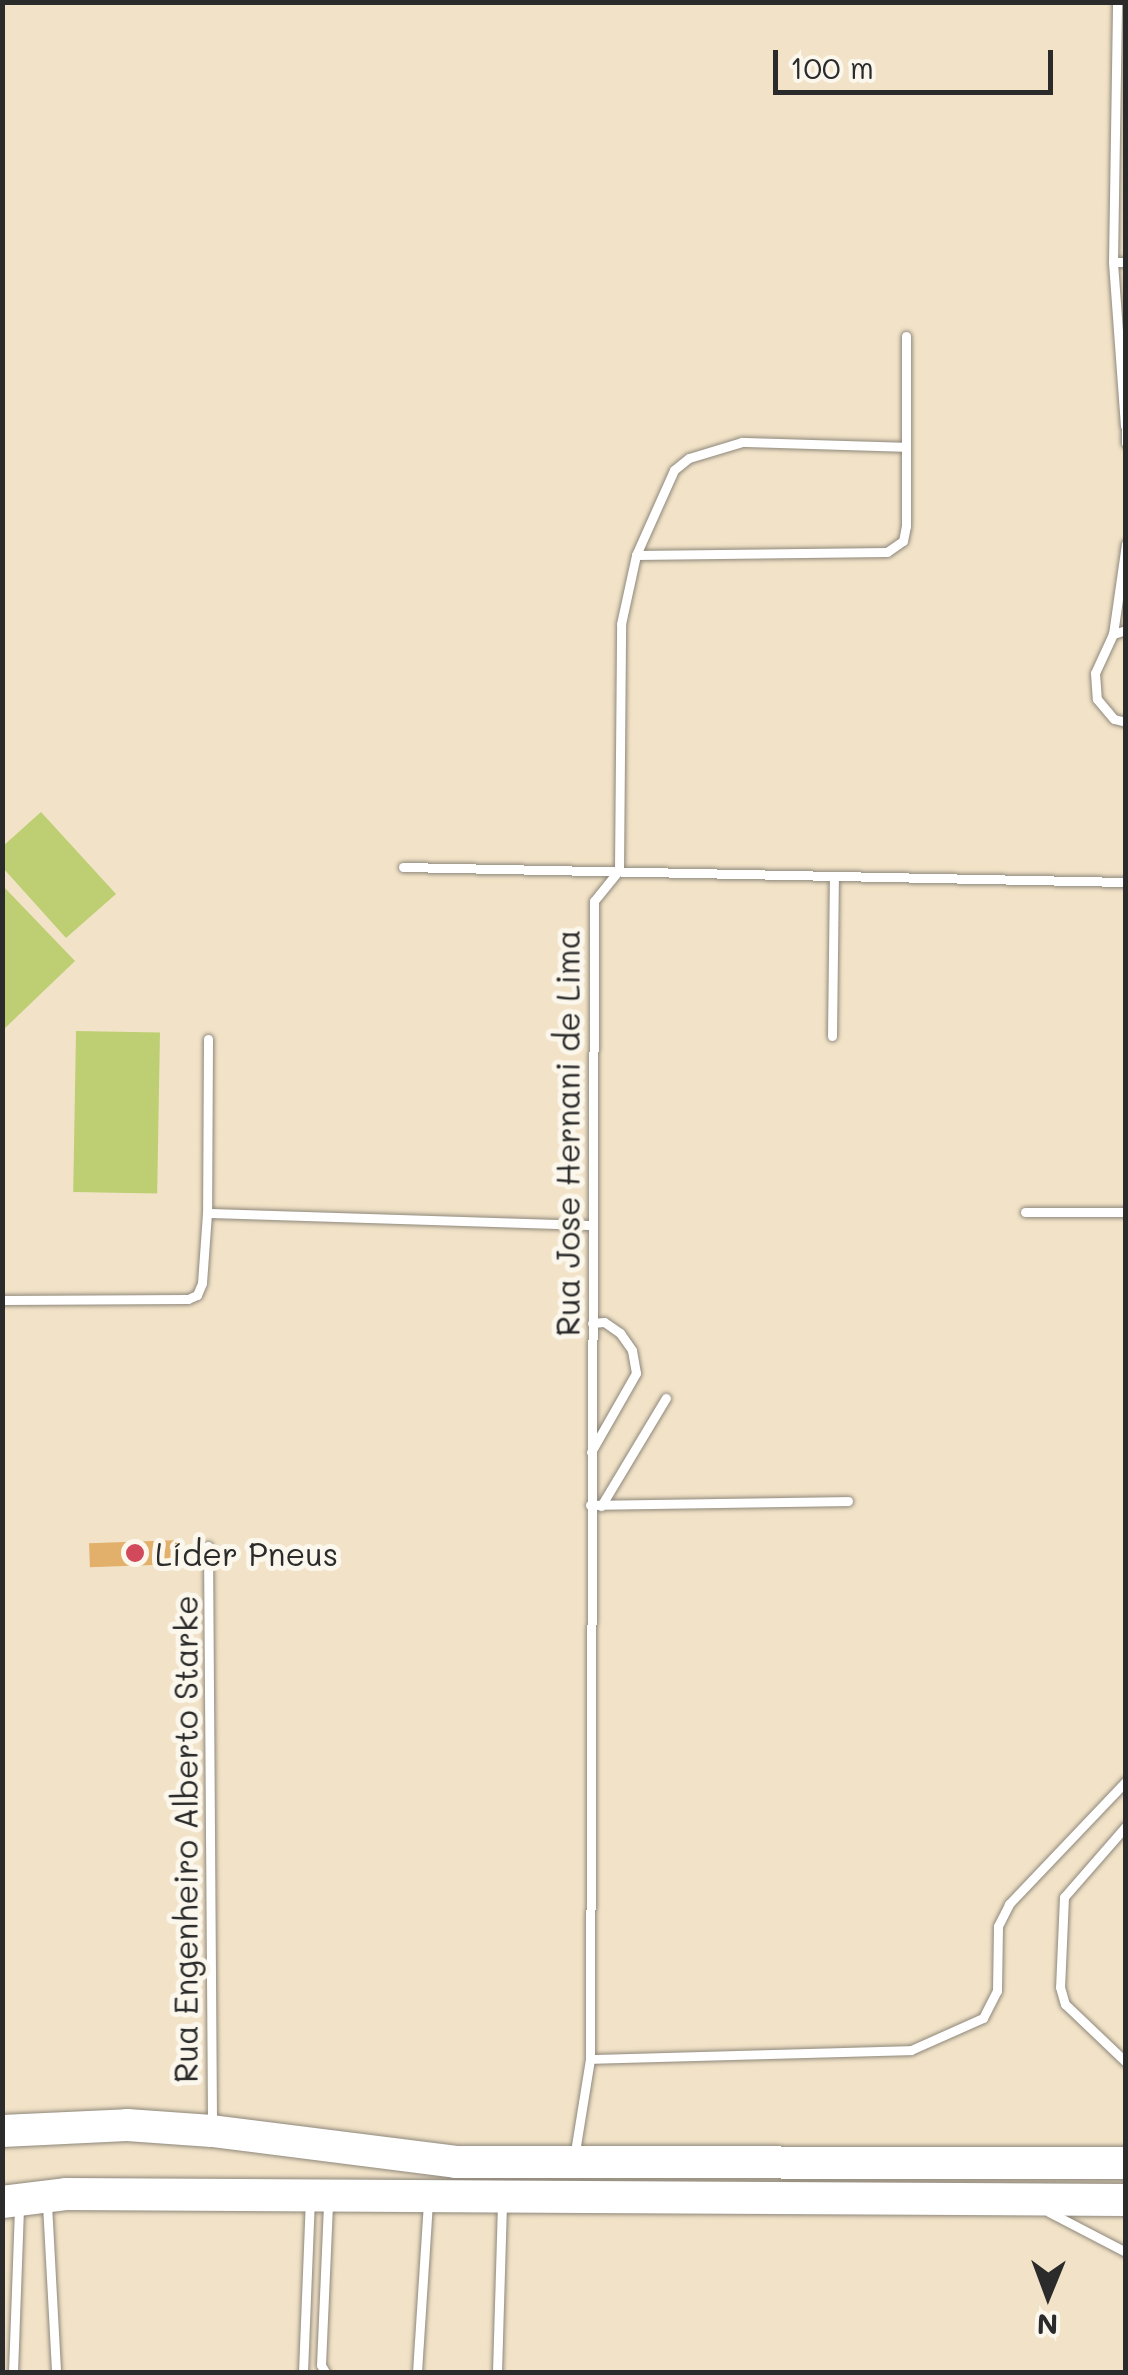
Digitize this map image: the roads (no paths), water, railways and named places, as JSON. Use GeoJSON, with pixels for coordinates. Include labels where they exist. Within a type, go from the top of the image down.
{"type":"FeatureCollection","features":[{"type":"Feature","properties":{"kind":"highway"},"geometry":{"type":"LineString","coordinates":[[2,2130],[126,2125],[212,2131],[456,2162],[1126,2163]]}},
{"type":"Feature","properties":{"kind":"highway"},"geometry":{"type":"LineString","coordinates":[[23,2199],[502,2196],[1126,2200]]}},
{"type":"Feature","properties":{"kind":"lane"},"geometry":{"type":"LineString","coordinates":[[1117,2],[1113,262],[1126,443]]}},
{"type":"Feature","properties":{"kind":"lane"},"geometry":{"type":"LineString","coordinates":[[1113,262],[1126,262]]}},
{"type":"Feature","properties":{"kind":"lane"},"geometry":{"type":"LineString","coordinates":[[636,555],[886,552],[903,541],[906,336]]}},
{"type":"Feature","properties":{"kind":"lane","name":"Rua Jose Hernani de Lima"},"geometry":{"type":"LineString","coordinates":[[574,2162],[590,2059],[596,1505],[590,1455],[594,901],[618,870],[621,624],[636,555],[674,470],[710,449],[742,442],[906,447]]}},
{"type":"Feature","properties":{"kind":"lane"},"geometry":{"type":"LineString","coordinates":[[1126,544],[1113,634],[1095,673],[1098,698],[1114,719],[1126,722]]}},
{"type":"Feature","properties":{"kind":"lane"},"geometry":{"type":"LineString","coordinates":[[1113,634],[1126,630]]}},
{"type":"Feature","properties":{"kind":"lane"},"geometry":{"type":"LineString","coordinates":[[403,867],[1126,882]]}},
{"type":"Feature","properties":{"kind":"lane"},"geometry":{"type":"LineString","coordinates":[[832,1036],[834,877]]}},
{"type":"Feature","properties":{"kind":"lane"},"geometry":{"type":"LineString","coordinates":[[2,1300],[188,1299],[197,1294],[202,1283],[207,1214],[208,1039]]}},
{"type":"Feature","properties":{"kind":"lane"},"geometry":{"type":"LineString","coordinates":[[1025,1212],[1126,1212]]}},
{"type":"Feature","properties":{"kind":"lane"},"geometry":{"type":"LineString","coordinates":[[207,1214],[592,1225]]}},
{"type":"Feature","properties":{"kind":"lane"},"geometry":{"type":"LineString","coordinates":[[590,1455],[636,1374],[632,1350],[620,1333],[604,1322],[592,1324]]}},
{"type":"Feature","properties":{"kind":"lane"},"geometry":{"type":"LineString","coordinates":[[596,1505],[666,1398]]}},
{"type":"Feature","properties":{"kind":"lane"},"geometry":{"type":"LineString","coordinates":[[596,1505],[848,1501]]}},
{"type":"Feature","properties":{"kind":"lane","name":"Rua Engenheiro Alberto Starke"},"geometry":{"type":"LineString","coordinates":[[208,1546],[212,2131]]}},
{"type":"Feature","properties":{"kind":"lane"},"geometry":{"type":"LineString","coordinates":[[590,2059],[911,2050],[983,2018],[997,1991],[998,1926],[1009,1904],[1126,1781]]}},
{"type":"Feature","properties":{"kind":"lane"},"geometry":{"type":"LineString","coordinates":[[1126,1826],[1064,1896],[1060,1987],[1066,2004],[1126,2062]]}},
{"type":"Feature","properties":{"kind":"lane"},"geometry":{"type":"LineString","coordinates":[[303,2372],[319,2196]]}},
{"type":"Feature","properties":{"kind":"lane"},"geometry":{"type":"LineString","coordinates":[[319,2196],[321,2365],[326,2372]]}},
{"type":"Feature","properties":{"kind":"lane"},"geometry":{"type":"LineString","coordinates":[[418,2372],[429,2196]]}},
{"type":"Feature","properties":{"kind":"lane"},"geometry":{"type":"LineString","coordinates":[[497,2372],[502,2196]]}},
{"type":"Feature","properties":{"kind":"lane"},"geometry":{"type":"LineString","coordinates":[[13,2372],[23,2199]]}},
{"type":"Feature","properties":{"kind":"lane"},"geometry":{"type":"LineString","coordinates":[[23,2199],[56,2372]]}},
{"type":"Feature","properties":{"kind":"lane"},"geometry":{"type":"LineString","coordinates":[[1025,2199],[1126,2252]]}},
{"type":"Feature","properties":{"kind":"place","name":"Líder Pneus"},"geometry":{"type":"Point","coordinates":[135,1553]}}]}
